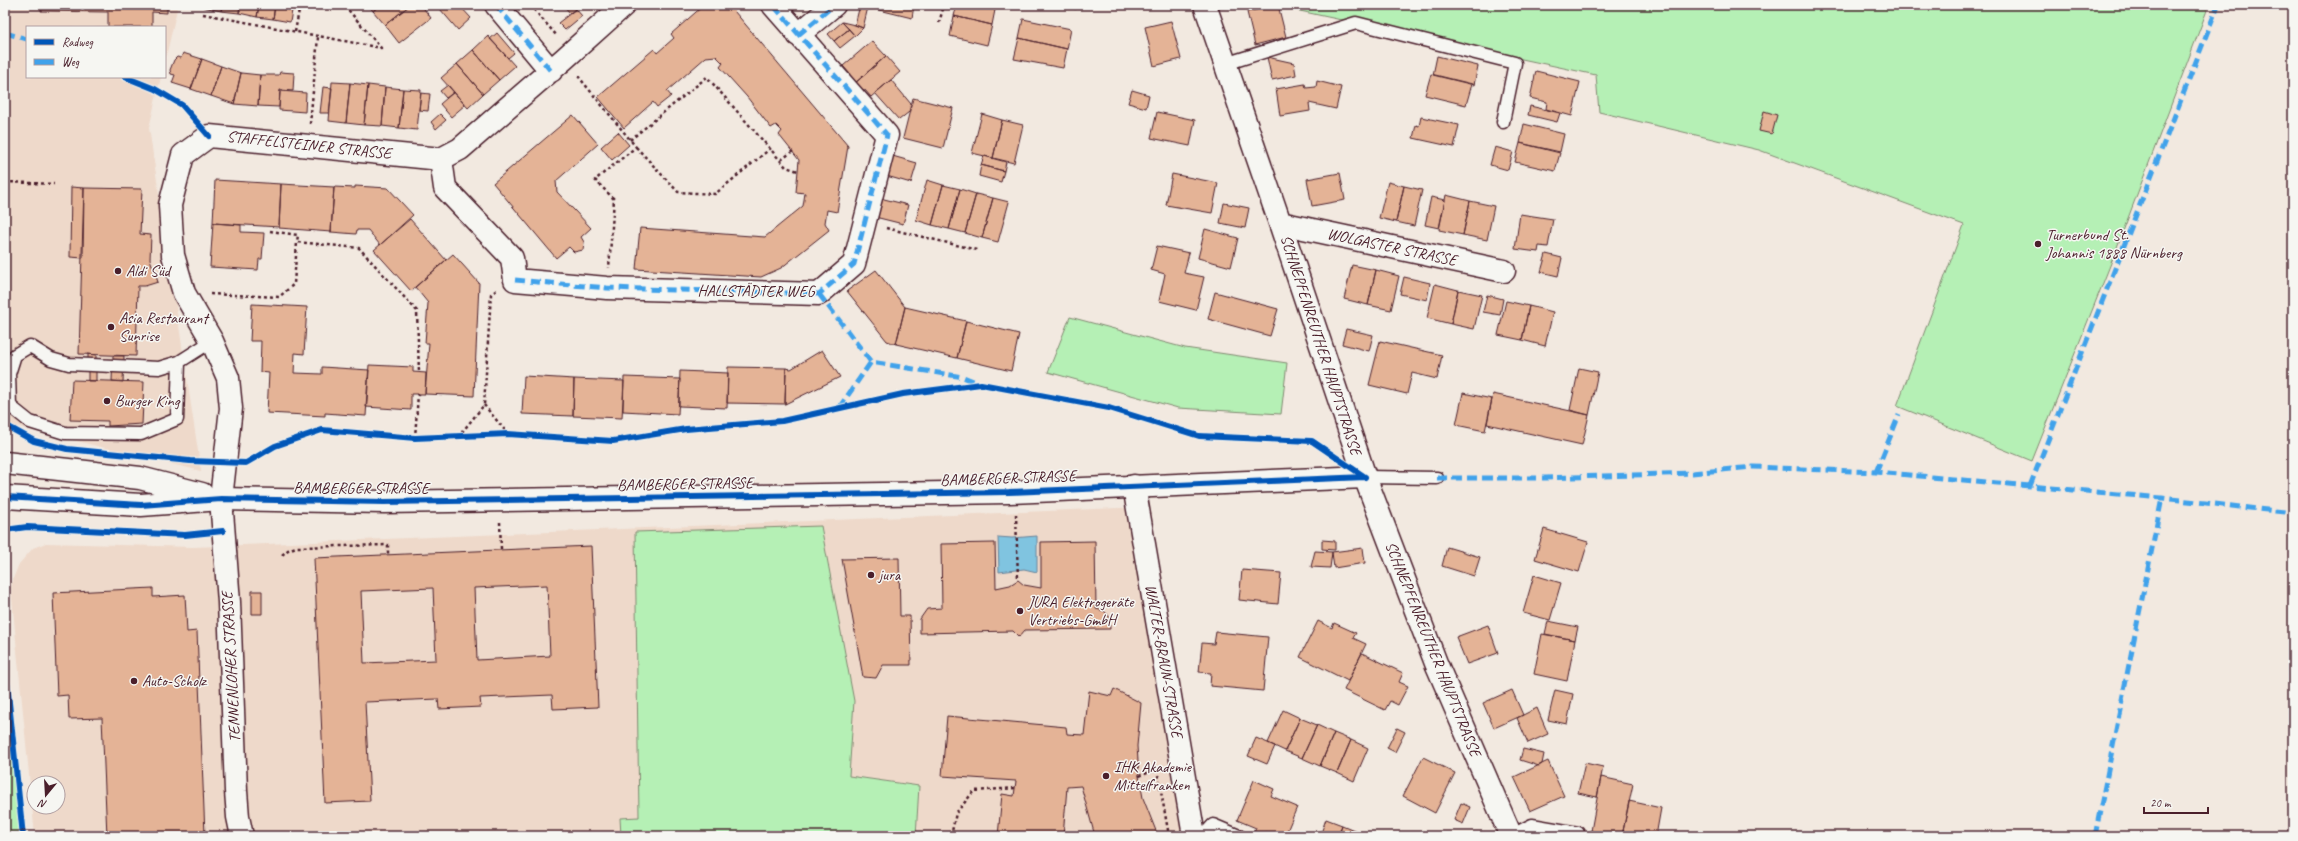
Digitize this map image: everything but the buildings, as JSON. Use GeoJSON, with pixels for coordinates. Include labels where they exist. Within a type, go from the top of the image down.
{"type":"FeatureCollection","features":[{"type":"Feature","properties":{"kind":"street"},"geometry":{"type":"LineString","coordinates":[[496,5],[562,61]]}},
{"type":"Feature","properties":{"kind":"street"},"geometry":{"type":"LineString","coordinates":[[514,280],[512,258],[445,188],[441,159],[460,149],[624,5]]}},
{"type":"Feature","properties":{"kind":"street","name":"HALLSTÄDTER WEG"},"geometry":{"type":"LineString","coordinates":[[514,280],[607,288],[819,294],[854,264],[887,136],[773,5]]}},
{"type":"Feature","properties":{"kind":"street"},"geometry":{"type":"LineString","coordinates":[[798,35],[834,5]]}},
{"type":"Feature","properties":{"kind":"street","name":"SCHNEPFENREUTHER HAUPTSTRASSE"},"geometry":{"type":"LineString","coordinates":[[1204,5],[1280,223],[1365,477],[1436,663],[1511,836]]}},
{"type":"Feature","properties":{"kind":"street","name":"STAFFELSTEINER STRASSE"},"geometry":{"type":"LineString","coordinates":[[221,498],[231,408],[228,378],[212,341],[184,293],[172,255],[170,205],[183,155],[209,136],[308,144],[441,159]]}},
{"type":"Feature","properties":{"kind":"street","name":"WOLGASTER STRASSE"},"geometry":{"type":"LineString","coordinates":[[1280,223],[1504,272]]}},
{"type":"Feature","properties":{"kind":"street","name":"BAMBERGER STRASSE"},"geometry":{"type":"LineString","coordinates":[[5,463],[140,478],[221,498]]}},
{"type":"Feature","properties":{"kind":"street","name":"BAMBERGER STRASSE"},"geometry":{"type":"LineString","coordinates":[[5,497],[141,505],[221,498],[384,502],[1009,492],[1365,477]]}},
{"type":"Feature","properties":{"kind":"street","name":"WALTER-BRAUN-STRASSE"},"geometry":{"type":"LineString","coordinates":[[1134,486],[1194,836]]}},
{"type":"Feature","properties":{"kind":"street","name":"TENNENLOHER STRASSE"},"geometry":{"type":"LineString","coordinates":[[221,498],[229,602],[237,797],[242,836]]}},
{"type":"Feature","properties":{"kind":"lane"},"geometry":{"type":"LineString","coordinates":[[1225,64],[1356,23],[1515,63],[1503,122]]}},
{"type":"Feature","properties":{"kind":"lane"},"geometry":{"type":"LineString","coordinates":[[179,362],[178,419],[142,434],[65,433],[30,422],[10,406],[9,374],[15,355],[30,346],[51,359],[69,364],[159,368],[179,362],[212,341]]}},
{"type":"Feature","properties":{"kind":"lane","name":"BAMBERGER STRASSE"},"geometry":{"type":"LineString","coordinates":[[1365,477],[1437,478]]}},
{"type":"Feature","properties":{"kind":"lane"},"geometry":{"type":"LineString","coordinates":[[1203,836],[1214,825],[1239,836]]}},
{"type":"Feature","properties":{"kind":"lane"},"geometry":{"type":"LineString","coordinates":[[1511,836],[1532,825],[1578,833]]}},
{"type":"Feature","properties":{"kind":"path"},"geometry":{"type":"LineString","coordinates":[[295,32],[300,5]]}},
{"type":"Feature","properties":{"kind":"path"},"geometry":{"type":"LineString","coordinates":[[203,14],[381,48],[344,5]]}},
{"type":"Feature","properties":{"kind":"path"},"geometry":{"type":"LineString","coordinates":[[530,5],[562,61],[636,147],[678,192],[715,194],[771,148]]}},
{"type":"Feature","properties":{"kind":"path"},"geometry":{"type":"LineString","coordinates":[[939,23],[944,5]]}},
{"type":"Feature","properties":{"kind":"path"},"geometry":{"type":"LineString","coordinates":[[308,144],[318,37]]}},
{"type":"Feature","properties":{"kind":"path"},"geometry":{"type":"LineString","coordinates":[[630,140],[707,77],[771,148],[786,167],[798,171]]}},
{"type":"Feature","properties":{"kind":"path"},"geometry":{"type":"LineString","coordinates":[[607,288],[614,199],[596,180],[636,147]]}},
{"type":"Feature","properties":{"kind":"path"},"geometry":{"type":"LineString","coordinates":[[781,160],[793,151]]}},
{"type":"Feature","properties":{"kind":"path"},"geometry":{"type":"LineString","coordinates":[[5,182],[54,184]]}},
{"type":"Feature","properties":{"kind":"path"},"geometry":{"type":"LineString","coordinates":[[865,224],[977,250]]}},
{"type":"Feature","properties":{"kind":"path"},"geometry":{"type":"LineString","coordinates":[[184,293],[279,297],[294,284],[298,235],[270,231]]}},
{"type":"Feature","properties":{"kind":"path"},"geometry":{"type":"LineString","coordinates":[[297,242],[359,248],[417,311],[419,373]]}},
{"type":"Feature","properties":{"kind":"path"},"geometry":{"type":"LineString","coordinates":[[458,437],[484,405],[491,294],[514,280]]}},
{"type":"Feature","properties":{"kind":"path"},"geometry":{"type":"LineString","coordinates":[[415,438],[418,394]]}},
{"type":"Feature","properties":{"kind":"path"},"geometry":{"type":"LineString","coordinates":[[484,405],[508,434]]}},
{"type":"Feature","properties":{"kind":"path"},"geometry":{"type":"LineString","coordinates":[[499,500],[500,550]]}},
{"type":"Feature","properties":{"kind":"path"},"geometry":{"type":"LineString","coordinates":[[1018,531],[1018,580]]}},
{"type":"Feature","properties":{"kind":"path"},"geometry":{"type":"LineString","coordinates":[[282,555],[296,547],[388,545],[388,555]]}},
{"type":"Feature","properties":{"kind":"path"},"geometry":{"type":"LineString","coordinates":[[1158,769],[1169,836]]}},
{"type":"Feature","properties":{"kind":"path"},"geometry":{"type":"LineString","coordinates":[[951,836],[956,813],[974,791],[1015,788]]}},
{"type":"Feature","properties":{"kind":"shaded area"},"geometry":{"type":"Polygon","coordinates":[[[5,5],[178,5],[166,57],[166,26],[26,26],[26,78],[161,78],[149,128],[201,471],[6,424],[5,5]]]}},
{"type":"Feature","properties":{"kind":"shaded area"},"geometry":{"type":"Polygon","coordinates":[[[1142,507],[1203,836],[916,836],[919,786],[849,776],[854,701],[635,532],[639,817],[620,818],[621,836],[35,836],[33,815],[66,815],[66,775],[29,775],[11,589],[12,581],[19,564],[33,548],[46,543],[193,547],[1142,507]]]}},
{"type":"Feature","properties":{"kind":"green space","name":"Turnerbund St. Johannis 1888 Nürnberg"},"geometry":{"type":"Polygon","coordinates":[[[1286,5],[2209,5],[2111,263],[2032,461],[1897,406],[1964,225],[1759,150],[1599,112],[1596,75],[1286,8],[1286,5]]]}},
{"type":"Feature","properties":{"kind":"green space"},"geometry":{"type":"Polygon","coordinates":[[[1070,317],[1185,348],[1287,363],[1281,414],[1178,408],[1048,372],[1070,317]]]}},
{"type":"Feature","properties":{"kind":"green space"},"geometry":{"type":"Polygon","coordinates":[[[821,526],[854,701],[849,776],[919,786],[916,836],[621,836],[620,818],[639,817],[635,532],[821,526]]]}},
{"type":"Feature","properties":{"kind":"green space"},"geometry":{"type":"Polygon","coordinates":[[[5,690],[20,836],[5,836],[5,690]]]}},
{"type":"Feature","properties":{"kind":"water"},"geometry":{"type":"Polygon","coordinates":[[[1037,536],[1037,572],[1024,569],[999,572],[998,537],[1012,538],[1037,536]]]}},
{"type":"Feature","properties":{"kind":"marked path"},"geometry":{"type":"LineString","coordinates":[[496,5],[551,71]]}},
{"type":"Feature","properties":{"kind":"marked path"},"geometry":{"type":"LineString","coordinates":[[515,280],[607,288],[819,294],[854,264],[887,135],[773,5]]}},
{"type":"Feature","properties":{"kind":"marked path"},"geometry":{"type":"LineString","coordinates":[[798,35],[834,5]]}},
{"type":"Feature","properties":{"kind":"marked path"},"geometry":{"type":"LineString","coordinates":[[2030,486],[2218,5]]}},
{"type":"Feature","properties":{"kind":"marked path"},"geometry":{"type":"LineString","coordinates":[[5,33],[26,39]]}},
{"type":"Feature","properties":{"kind":"marked path"},"geometry":{"type":"LineString","coordinates":[[819,294],[871,362],[963,377],[978,383]]}},
{"type":"Feature","properties":{"kind":"marked path"},"geometry":{"type":"LineString","coordinates":[[839,408],[871,362]]}},
{"type":"Feature","properties":{"kind":"marked path"},"geometry":{"type":"LineString","coordinates":[[1876,472],[1899,415]]}},
{"type":"Feature","properties":{"kind":"marked path"},"geometry":{"type":"LineString","coordinates":[[1437,478],[1546,478],[1692,473],[1753,467],[1876,472],[2162,498],[2293,513]]}},
{"type":"Feature","properties":{"kind":"marked path"},"geometry":{"type":"LineString","coordinates":[[2095,836],[2162,498]]}},
{"type":"Feature","properties":{"kind":"cycle path"},"geometry":{"type":"LineString","coordinates":[[128,78],[155,89],[182,105],[209,136]]}},
{"type":"Feature","properties":{"kind":"cycle path"},"geometry":{"type":"LineString","coordinates":[[5,425],[34,441],[67,449],[190,461],[246,463],[275,446],[322,430],[415,438],[508,434],[613,441],[686,429],[782,421],[903,394],[981,384],[1109,408],[1199,436],[1312,441],[1365,477]]}},
{"type":"Feature","properties":{"kind":"cycle path"},"geometry":{"type":"LineString","coordinates":[[5,497],[141,505],[221,499],[384,502],[1009,492],[1365,477]]}},
{"type":"Feature","properties":{"kind":"cycle path"},"geometry":{"type":"LineString","coordinates":[[5,530],[27,527],[185,535],[223,531]]}},
{"type":"Feature","properties":{"kind":"cycle path"},"geometry":{"type":"LineString","coordinates":[[5,664],[23,836]]}},
{"type":"Feature","properties":{"kind":"place","name":"Turnerbund St. Johannis 1888 Nürnberg"},"geometry":{"type":"Point","coordinates":[2038,244]}},
{"type":"Feature","properties":{"kind":"place","name":"Aldi Süd"},"geometry":{"type":"Point","coordinates":[118,271]}},
{"type":"Feature","properties":{"kind":"place","name":"Asia Restaurant Sunrise"},"geometry":{"type":"Point","coordinates":[111,327]}},
{"type":"Feature","properties":{"kind":"place","name":"Burger King"},"geometry":{"type":"Point","coordinates":[107,401]}},
{"type":"Feature","properties":{"kind":"place","name":"jura"},"geometry":{"type":"Point","coordinates":[871,575]}},
{"type":"Feature","properties":{"kind":"place","name":"JURA Elektrogeräte Vertriebs-GmbH"},"geometry":{"type":"Point","coordinates":[1020,611]}},
{"type":"Feature","properties":{"kind":"place","name":"Auto-Scholz"},"geometry":{"type":"Point","coordinates":[134,681]}},
{"type":"Feature","properties":{"kind":"place","name":"IHK Akademie Mittelfranken"},"geometry":{"type":"Point","coordinates":[1106,776]}}]}
